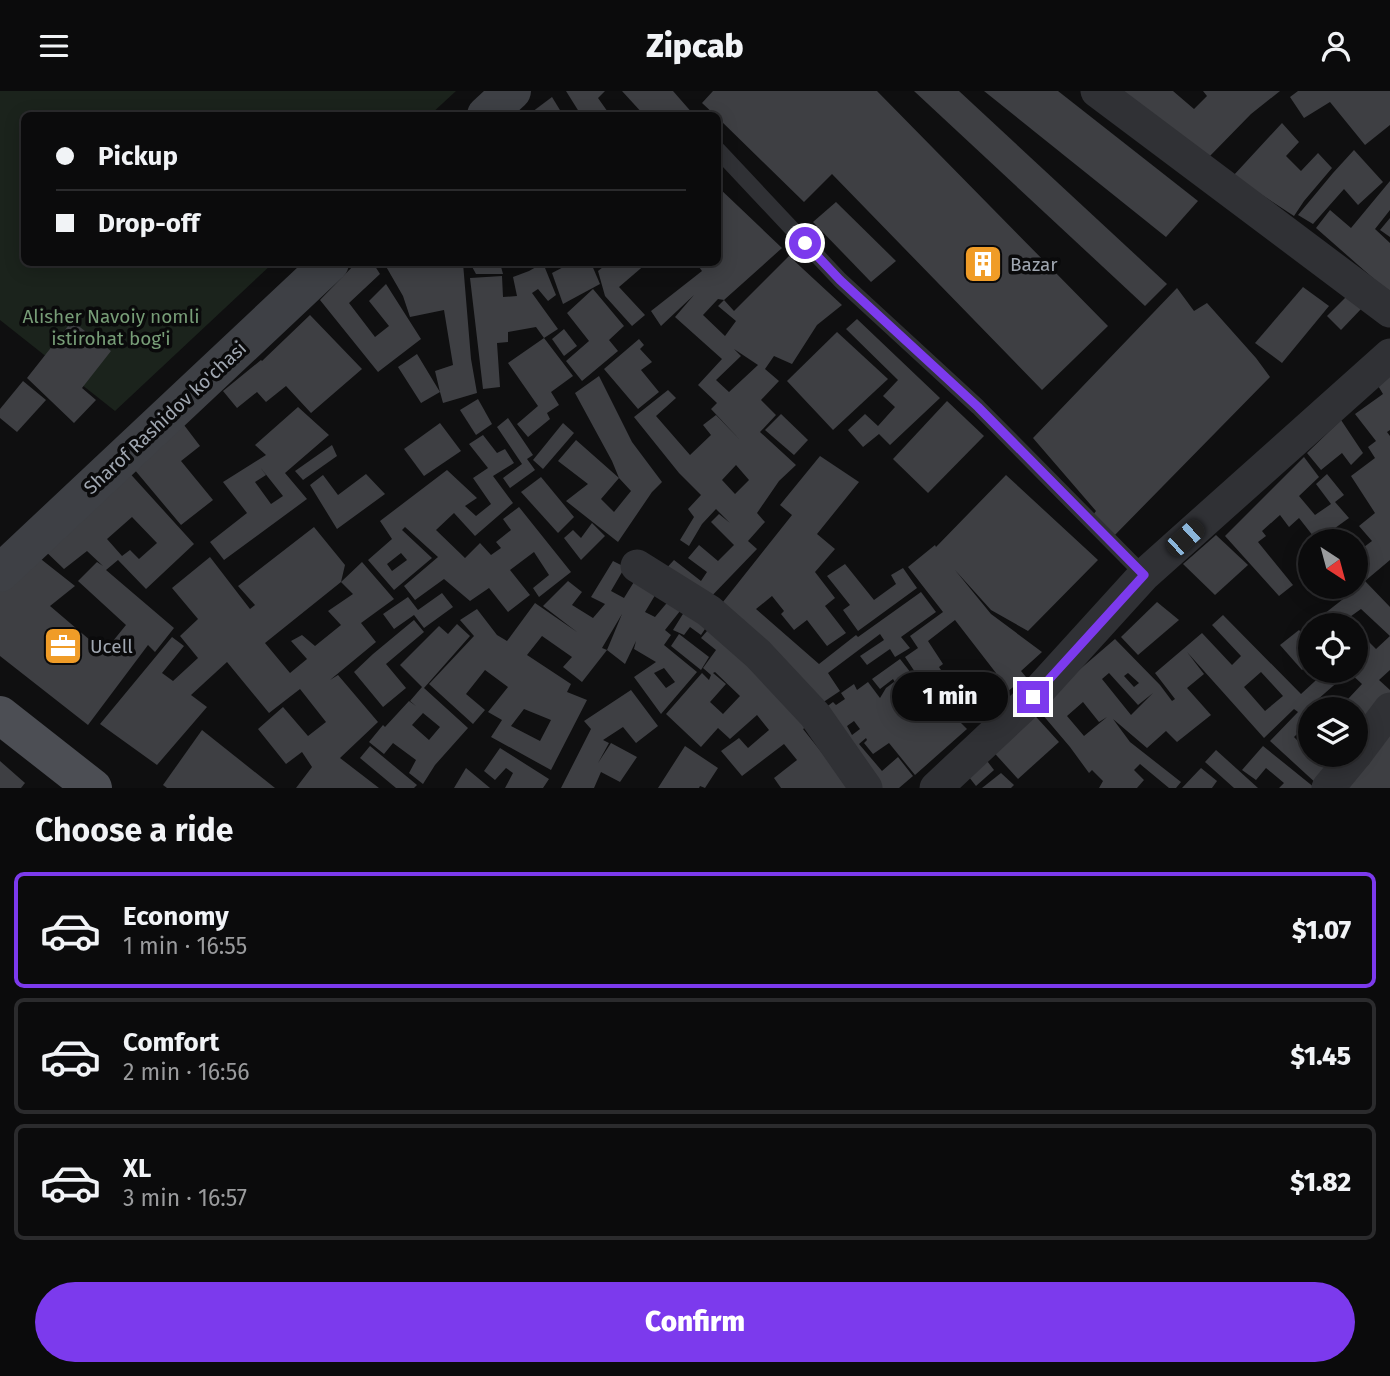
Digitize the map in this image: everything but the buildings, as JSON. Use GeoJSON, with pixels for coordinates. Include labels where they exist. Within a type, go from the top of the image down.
{"type":"FeatureCollection","features":[{"type":"Feature","properties":{"kind":"main road"},"geometry":{"type":"LineString","coordinates":[[0,715],[93,788]]}},
{"type":"Feature","properties":{"kind":"street"},"geometry":{"type":"LineString","coordinates":[[489,112],[512,91]]}},
{"type":"Feature","properties":{"kind":"street"},"geometry":{"type":"LineString","coordinates":[[1097,91],[1390,311]]}},
{"type":"Feature","properties":{"kind":"street","name":"Sharof Rashidov ko'chasi"},"geometry":{"type":"LineString","coordinates":[[0,573],[327,266]]}},
{"type":"Feature","properties":{"kind":"street"},"geometry":{"type":"LineString","coordinates":[[936,788],[1033,697],[1144,575],[1390,355]]}},
{"type":"Feature","properties":{"kind":"street"},"geometry":{"type":"LineString","coordinates":[[637,566],[709,611],[758,654],[814,715],[866,788]]}},
{"type":"Feature","properties":{"kind":"street"},"geometry":{"type":"LineString","coordinates":[[1368,738],[1390,709]]}},
{"type":"Feature","properties":{"kind":"street"},"geometry":{"type":"LineString","coordinates":[[1328,788],[1345,767]]}},
{"type":"Feature","properties":{"kind":"lane"},"geometry":{"type":"LineString","coordinates":[[721,153],[840,280],[978,407],[1144,575]]}},
{"type":"Feature","properties":{"kind":"green space","name":"Alisher Navoiy nomli istirohat bog'i"},"geometry":{"type":"Polygon","coordinates":[[[0,91],[456,91],[433,112],[21,112],[21,266],[270,266],[115,411],[0,320],[0,91]]]}},
{"type":"Feature","properties":{"kind":"place","name":"Bazar"},"geometry":{"type":"Point","coordinates":[983,264]}},
{"type":"Feature","properties":{"kind":"place","name":"Ucell"},"geometry":{"type":"Point","coordinates":[63,646]}},
{"type":"Feature","properties":{"kind":"route"},"geometry":{"type":"LineString","coordinates":[[805,243],[840,280],[978,407],[1144,575],[1033,697]]}}]}
